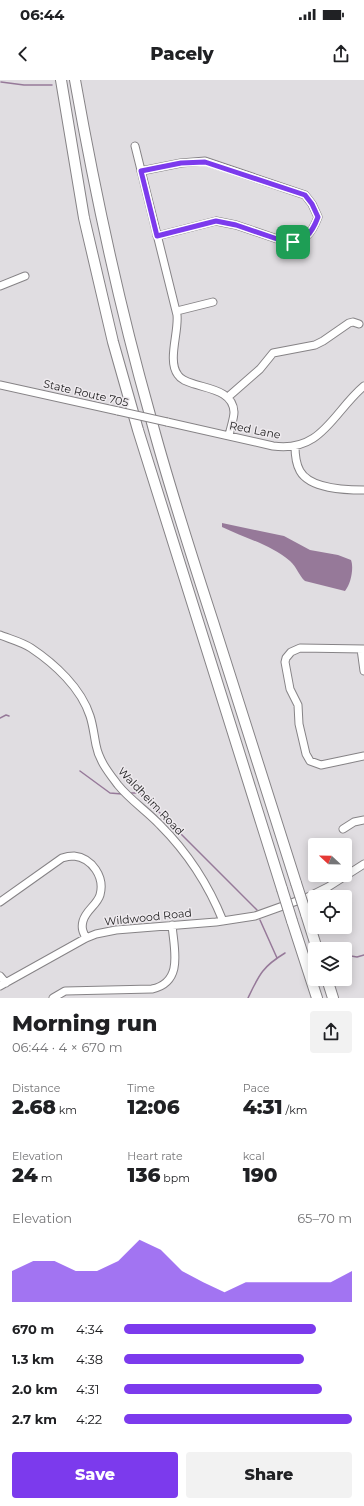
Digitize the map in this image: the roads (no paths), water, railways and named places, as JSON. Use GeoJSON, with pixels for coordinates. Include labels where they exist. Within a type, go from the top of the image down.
{"type":"FeatureCollection","features":[{"type":"Feature","properties":{"kind":"highway"},"geometry":{"type":"LineString","coordinates":[[61,80],[84,218],[113,342],[138,430],[317,998]]}},
{"type":"Feature","properties":{"kind":"highway"},"geometry":{"type":"LineString","coordinates":[[75,80],[94,183],[127,329],[148,410],[180,520],[315,942]]}},
{"type":"Feature","properties":{"kind":"highway"},"geometry":{"type":"LineString","coordinates":[[329,986],[333,998]]}},
{"type":"Feature","properties":{"kind":"street"},"geometry":{"type":"LineString","coordinates":[[135,146],[176,311],[178,323],[173,360],[178,376],[187,382],[221,392],[228,397],[234,412],[229,436]]}},
{"type":"Feature","properties":{"kind":"street"},"geometry":{"type":"LineString","coordinates":[[141,171],[181,163],[205,162],[305,195],[312,204],[318,217],[311,233],[306,237],[293,242],[286,242],[236,225],[216,221],[157,236]]}},
{"type":"Feature","properties":{"kind":"street"},"geometry":{"type":"LineString","coordinates":[[0,286],[25,276]]}},
{"type":"Feature","properties":{"kind":"street"},"geometry":{"type":"LineString","coordinates":[[176,311],[213,302]]}},
{"type":"Feature","properties":{"kind":"street"},"geometry":{"type":"LineString","coordinates":[[228,397],[260,369],[273,353],[315,345],[349,323],[353,322],[359,324]]}},
{"type":"Feature","properties":{"kind":"street","name":"State Route 705"},"geometry":{"type":"LineString","coordinates":[[0,385],[167,422]]}},
{"type":"Feature","properties":{"kind":"street","name":"Red Lane"},"geometry":{"type":"LineString","coordinates":[[167,422],[273,446],[295,446],[305,443],[318,435],[330,424],[348,402],[364,386]]}},
{"type":"Feature","properties":{"kind":"street"},"geometry":{"type":"LineString","coordinates":[[295,446],[298,467],[307,478],[321,485],[336,489],[364,490]]}},
{"type":"Feature","properties":{"kind":"street","name":"Waldheim Road"},"geometry":{"type":"LineString","coordinates":[[0,635],[30,648],[59,671],[71,683],[86,705],[94,731],[96,747],[104,766],[119,786],[178,843],[216,904],[223,921]]}},
{"type":"Feature","properties":{"kind":"street"},"geometry":{"type":"LineString","coordinates":[[364,671],[362,649],[297,648],[288,655],[285,662],[290,689],[298,705],[299,724],[307,758],[314,763],[321,765],[364,756]]}},
{"type":"Feature","properties":{"kind":"street"},"geometry":{"type":"LineString","coordinates":[[343,829],[354,822],[364,820]]}},
{"type":"Feature","properties":{"kind":"street"},"geometry":{"type":"LineString","coordinates":[[0,902],[62,858],[72,856],[85,860],[98,873],[101,882],[100,894],[96,904],[88,911],[83,920],[82,930],[86,938]]}},
{"type":"Feature","properties":{"kind":"street","name":"Wildwood Road"},"geometry":{"type":"LineString","coordinates":[[3,984],[86,938],[96,934],[116,930],[223,921],[254,916],[308,897],[328,887],[364,864]]}},
{"type":"Feature","properties":{"kind":"street"},"geometry":{"type":"LineString","coordinates":[[53,998],[65,991],[152,989],[163,985],[171,979],[175,970],[172,925]]}},
{"type":"Feature","properties":{"kind":"street"},"geometry":{"type":"LineString","coordinates":[[0,976],[3,984]]}},
{"type":"Feature","properties":{"kind":"waterway"},"geometry":{"type":"LineString","coordinates":[[1,82],[24,85],[52,85]]}},
{"type":"Feature","properties":{"kind":"waterway"},"geometry":{"type":"LineString","coordinates":[[0,718],[6,715],[9,716]]}},
{"type":"Feature","properties":{"kind":"waterway"},"geometry":{"type":"LineString","coordinates":[[80,771],[110,793],[122,794]]}},
{"type":"Feature","properties":{"kind":"waterway"},"geometry":{"type":"LineString","coordinates":[[130,793],[139,793],[144,797],[257,910]]}},
{"type":"Feature","properties":{"kind":"waterway"},"geometry":{"type":"LineString","coordinates":[[260,920],[277,958]]}},
{"type":"Feature","properties":{"kind":"waterway"},"geometry":{"type":"LineString","coordinates":[[248,998],[255,983],[266,967],[285,953]]}},
{"type":"Feature","properties":{"kind":"waterway"},"geometry":{"type":"LineString","coordinates":[[352,956],[357,957],[364,955]]}}]}
